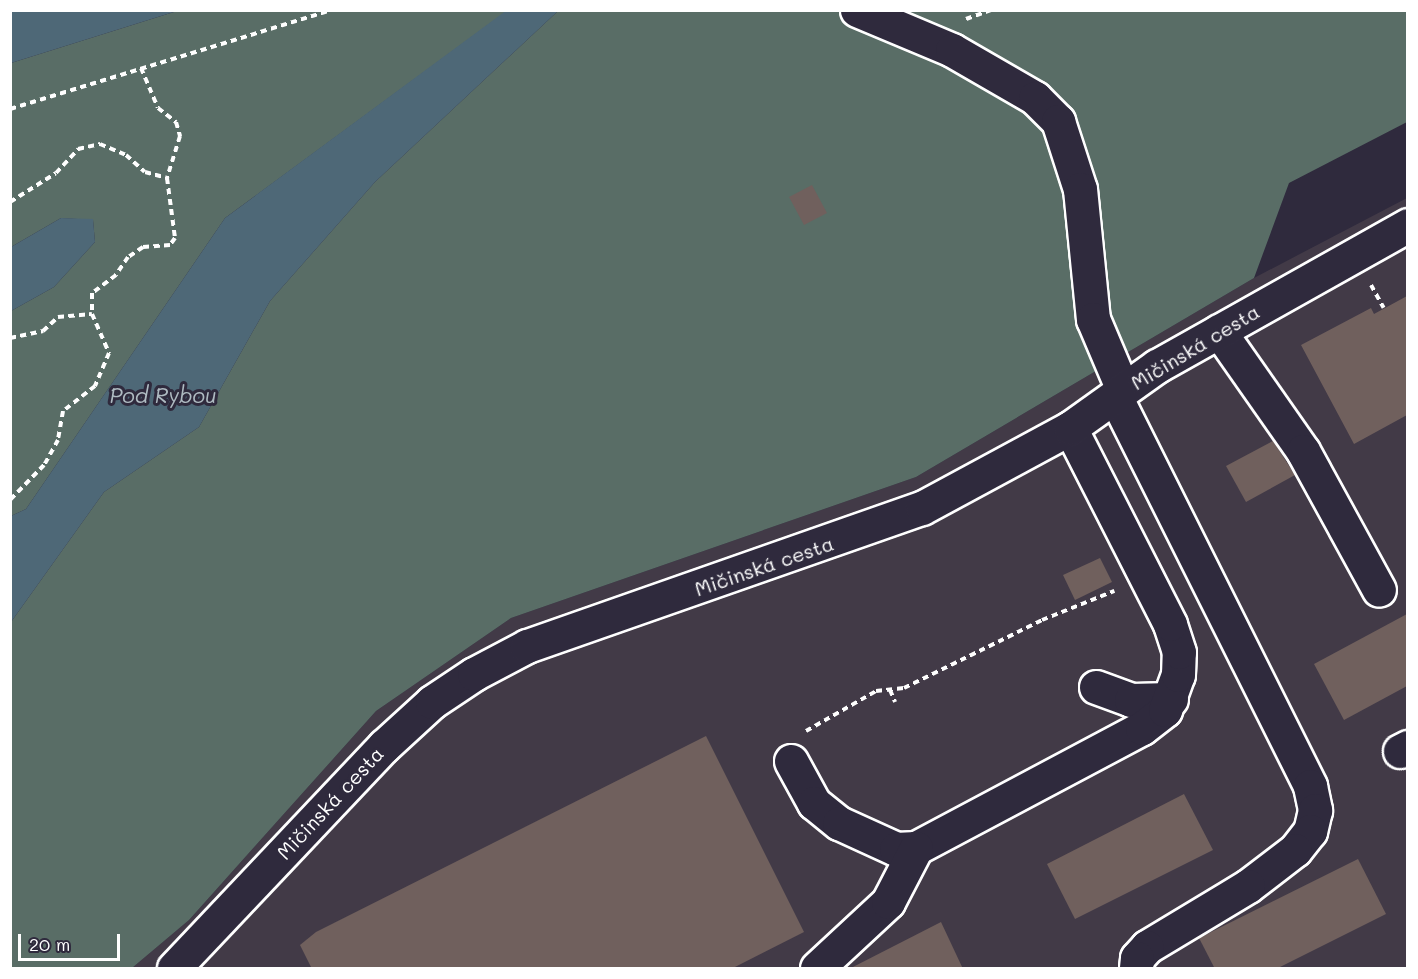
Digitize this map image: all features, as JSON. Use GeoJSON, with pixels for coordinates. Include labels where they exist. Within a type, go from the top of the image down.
{"type":"FeatureCollection","features":[{"type":"Feature","properties":{"kind":"street"},"geometry":{"type":"LineString","coordinates":[[857,10],[952,50],[1035,98],[1058,121],[1080,189],[1093,320],[1119,393],[1310,786],[1315,810],[1310,831],[1294,850],[1248,886],[1147,947],[1137,958],[1136,969]]}},
{"type":"Feature","properties":{"kind":"street","name":"Mičinská cesta"},"geometry":{"type":"LineString","coordinates":[[174,969],[384,746],[432,702],[474,674],[527,646],[922,508],[1070,428],[1119,393],[1219,331],[1407,225]]}},
{"type":"Feature","properties":{"kind":"street"},"geometry":{"type":"LineString","coordinates":[[1219,331],[1303,451],[1379,590]]}},
{"type":"Feature","properties":{"kind":"street"},"geometry":{"type":"LineString","coordinates":[[791,761],[814,803],[839,823],[896,849],[916,848],[1142,728],[1171,699],[1179,652],[1146,578],[1070,428]]}},
{"type":"Feature","properties":{"kind":"street"},"geometry":{"type":"LineString","coordinates":[[1096,687],[1131,700],[1171,699]]}},
{"type":"Feature","properties":{"kind":"street"},"geometry":{"type":"LineString","coordinates":[[817,969],[888,902],[916,848]]}},
{"type":"Feature","properties":{"kind":"path"},"geometry":{"type":"LineString","coordinates":[[10,109],[332,10]]}},
{"type":"Feature","properties":{"kind":"path"},"geometry":{"type":"LineString","coordinates":[[10,500],[44,465],[58,440],[63,411],[94,386],[109,353],[92,314],[92,293],[116,275],[128,257],[143,247],[170,245],[175,238],[167,178],[180,135],[176,122],[158,108],[141,68]]}},
{"type":"Feature","properties":{"kind":"path"},"geometry":{"type":"LineString","coordinates":[[10,202],[56,173],[78,149],[100,144],[126,155],[145,172],[167,178]]}},
{"type":"Feature","properties":{"kind":"path"},"geometry":{"type":"LineString","coordinates":[[1376,293],[1384,308]]}},
{"type":"Feature","properties":{"kind":"path"},"geometry":{"type":"LineString","coordinates":[[10,338],[43,331],[58,317],[92,314]]}},
{"type":"Feature","properties":{"kind":"path"},"geometry":{"type":"LineString","coordinates":[[791,761],[796,736],[876,691],[904,688],[1083,601],[1146,578]]}},
{"type":"Feature","properties":{"kind":"path"},"geometry":{"type":"LineString","coordinates":[[890,690],[895,702]]}},
{"type":"Feature","properties":{"kind":"shaded area"},"geometry":{"type":"Polygon","coordinates":[[[1407,198],[1407,968],[132,968],[189,920],[376,711],[511,618],[916,477],[1254,278],[1407,198]]]}},
{"type":"Feature","properties":{"kind":"green space"},"geometry":{"type":"Polygon","coordinates":[[[177,11],[507,11],[225,218],[26,509],[11,516],[11,311],[54,287],[95,242],[93,220],[61,218],[11,247],[11,63],[177,11]]]}},
{"type":"Feature","properties":{"kind":"green space"},"geometry":{"type":"Polygon","coordinates":[[[558,11],[1407,11],[1407,122],[1289,183],[1254,278],[916,477],[511,618],[376,711],[189,920],[132,968],[11,968],[11,622],[104,492],[199,427],[270,301],[375,182],[558,11]]]}},
{"type":"Feature","properties":{"kind":"water"},"geometry":{"type":"Polygon","coordinates":[[[11,10],[177,10],[177,11],[11,63],[11,10]]]}},
{"type":"Feature","properties":{"kind":"water","name":"Pod Rybou"},"geometry":{"type":"Polygon","coordinates":[[[507,10],[558,11],[375,182],[270,301],[199,427],[104,492],[11,622],[11,516],[26,509],[225,218],[507,10]]]}},
{"type":"Feature","properties":{"kind":"water"},"geometry":{"type":"Polygon","coordinates":[[[61,218],[93,219],[95,242],[54,287],[11,311],[11,247],[61,218]]]}},
{"type":"Feature","properties":{"kind":"building"},"geometry":{"type":"Polygon","coordinates":[[[812,185],[827,213],[804,225],[789,197],[812,185]]]}},
{"type":"Feature","properties":{"kind":"building"},"geometry":{"type":"Polygon","coordinates":[[[1407,296],[1407,415],[1354,444],[1301,345],[1371,308],[1374,314],[1407,296]]]}},
{"type":"Feature","properties":{"kind":"building"},"geometry":{"type":"Polygon","coordinates":[[[1273,441],[1295,475],[1246,502],[1226,466],[1273,441]]]}},
{"type":"Feature","properties":{"kind":"building"},"geometry":{"type":"Polygon","coordinates":[[[1100,558],[1112,582],[1075,600],[1063,575],[1100,558]]]}},
{"type":"Feature","properties":{"kind":"building"},"geometry":{"type":"Polygon","coordinates":[[[1407,614],[1407,686],[1344,720],[1314,664],[1407,614]]]}},
{"type":"Feature","properties":{"kind":"building"},"geometry":{"type":"Polygon","coordinates":[[[706,736],[804,932],[731,969],[312,969],[300,945],[316,932],[706,736]]]}},
{"type":"Feature","properties":{"kind":"building"},"geometry":{"type":"Polygon","coordinates":[[[1184,794],[1213,850],[1075,919],[1047,864],[1184,794]]]}},
{"type":"Feature","properties":{"kind":"building"},"geometry":{"type":"Polygon","coordinates":[[[1358,859],[1386,914],[1276,969],[1215,969],[1199,938],[1358,859]]]}},
{"type":"Feature","properties":{"kind":"building"},"geometry":{"type":"Polygon","coordinates":[[[941,922],[963,969],[849,969],[941,922]]]}}]}
